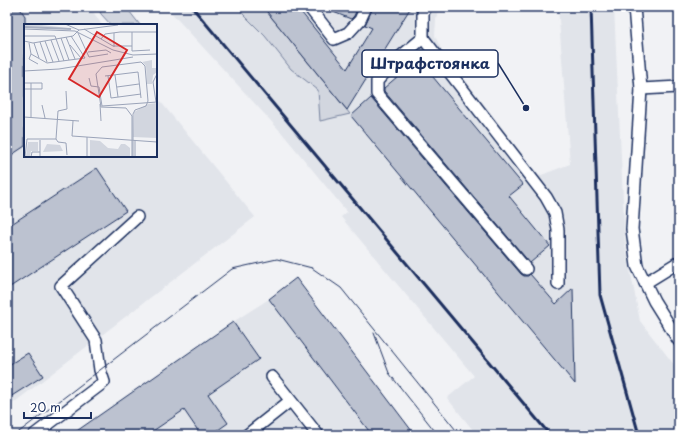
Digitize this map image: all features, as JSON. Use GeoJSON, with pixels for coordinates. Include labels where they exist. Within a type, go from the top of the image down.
{"type":"FeatureCollection","features":[{"type":"Feature","properties":{"kind":"lane"},"geometry":{"type":"LineString","coordinates":[[309,7],[334,39],[348,33],[360,20],[366,7]]}},
{"type":"Feature","properties":{"kind":"lane"},"geometry":{"type":"LineString","coordinates":[[426,7],[423,14],[423,38],[546,197],[555,213],[558,230],[558,284]]}},
{"type":"Feature","properties":{"kind":"lane"},"geometry":{"type":"LineString","coordinates":[[634,7],[641,89],[632,229],[637,266],[654,301],[679,341]]}},
{"type":"Feature","properties":{"kind":"lane"},"geometry":{"type":"LineString","coordinates":[[423,38],[393,63],[377,81],[377,94],[526,269]]}},
{"type":"Feature","properties":{"kind":"lane"},"geometry":{"type":"LineString","coordinates":[[641,89],[679,87]]}},
{"type":"Feature","properties":{"kind":"lane"},"geometry":{"type":"LineString","coordinates":[[34,435],[104,382],[100,370],[96,340],[61,286],[137,217]]}},
{"type":"Feature","properties":{"kind":"lane"},"geometry":{"type":"LineString","coordinates":[[645,283],[679,262]]}},
{"type":"Feature","properties":{"kind":"lane"},"geometry":{"type":"LineString","coordinates":[[272,377],[318,435]]}},
{"type":"Feature","properties":{"kind":"lane"},"geometry":{"type":"LineString","coordinates":[[247,435],[290,401]]}},
{"type":"Feature","properties":{"kind":"shaded area"},"geometry":{"type":"Polygon","coordinates":[[[7,7],[90,7],[101,24],[24,24],[24,157],[157,157],[157,97],[255,217],[7,408],[7,7]]]}},
{"type":"Feature","properties":{"kind":"shaded area"},"geometry":{"type":"Polygon","coordinates":[[[98,7],[126,7],[139,24],[110,24],[101,14],[98,7]]]}},
{"type":"Feature","properties":{"kind":"shaded area"},"geometry":{"type":"Polygon","coordinates":[[[166,7],[439,7],[436,19],[435,36],[442,51],[539,176],[570,164],[558,7],[614,7],[625,243],[640,321],[679,371],[679,435],[477,435],[447,398],[474,376],[341,217],[347,212],[282,133],[166,7]]]}},
{"type":"Feature","properties":{"kind":"shaded area"},"geometry":{"type":"Polygon","coordinates":[[[239,7],[263,7],[350,114],[320,121],[318,90],[291,69],[265,36],[243,14],[239,7]]]}},
{"type":"Feature","properties":{"kind":"shaded area"},"geometry":{"type":"Polygon","coordinates":[[[296,278],[415,435],[71,435],[233,322],[269,299],[296,278]]]}},
{"type":"Feature","properties":{"kind":"building"},"geometry":{"type":"Polygon","coordinates":[[[7,7],[19,7],[25,16],[24,147],[7,158],[7,7]]]}},
{"type":"Feature","properties":{"kind":"building"},"geometry":{"type":"Polygon","coordinates":[[[263,7],[297,7],[347,69],[372,28],[365,25],[373,7],[411,7],[347,110],[263,7]]]}},
{"type":"Feature","properties":{"kind":"building"},"geometry":{"type":"Polygon","coordinates":[[[323,7],[358,7],[351,19],[323,7]]]}},
{"type":"Feature","properties":{"kind":"building"},"geometry":{"type":"Polygon","coordinates":[[[418,59],[523,185],[509,196],[550,246],[530,263],[384,91],[384,88],[418,59]]]}},
{"type":"Feature","properties":{"kind":"building"},"geometry":{"type":"Polygon","coordinates":[[[371,98],[521,274],[528,276],[530,274],[556,304],[573,288],[575,384],[351,116],[371,98]]]}},
{"type":"Feature","properties":{"kind":"building"},"geometry":{"type":"Polygon","coordinates":[[[97,168],[126,211],[7,289],[7,227],[97,168]]]}},
{"type":"Feature","properties":{"kind":"building"},"geometry":{"type":"Polygon","coordinates":[[[296,278],[415,435],[372,435],[269,299],[296,278]]]}},
{"type":"Feature","properties":{"kind":"building"},"geometry":{"type":"Polygon","coordinates":[[[233,322],[259,359],[208,394],[228,423],[211,435],[201,435],[184,410],[147,435],[71,435],[233,322]]]}},
{"type":"Feature","properties":{"kind":"building"},"geometry":{"type":"Polygon","coordinates":[[[28,353],[43,376],[7,399],[7,366],[28,353]]]}},
{"type":"Feature","properties":{"kind":"tram line"},"geometry":{"type":"LineString","coordinates":[[15,435],[232,269],[277,259],[312,268],[341,288],[460,435]]}},
{"type":"Feature","properties":{"kind":"tram line"},"geometry":{"type":"LineString","coordinates":[[374,333],[389,373],[438,435]]}},
{"type":"Feature","properties":{"kind":"railway"},"geometry":{"type":"LineString","coordinates":[[192,7],[550,435]]}},
{"type":"Feature","properties":{"kind":"railway"},"geometry":{"type":"LineString","coordinates":[[591,7],[600,295],[639,435]]}},
{"type":"Feature","properties":{"kind":"place","name":"Штрафстоянка"},"geometry":{"type":"Point","coordinates":[526,108]}}]}
